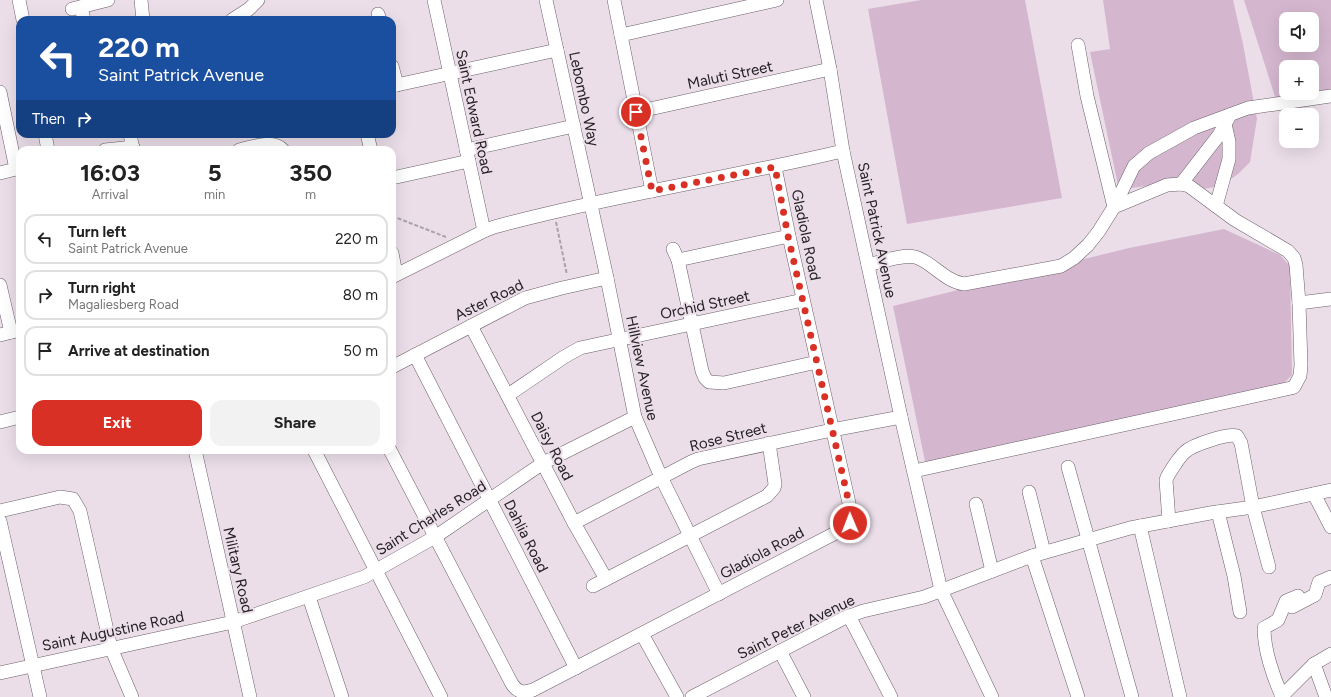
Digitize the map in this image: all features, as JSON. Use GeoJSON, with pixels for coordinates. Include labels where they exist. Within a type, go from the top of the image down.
{"type":"FeatureCollection","features":[{"type":"Feature","properties":{"kind":"street"},"geometry":{"type":"LineString","coordinates":[[19,0],[22,16]]}},
{"type":"Feature","properties":{"kind":"street"},"geometry":{"type":"LineString","coordinates":[[82,8],[108,0]]}},
{"type":"Feature","properties":{"kind":"street"},"geometry":{"type":"LineString","coordinates":[[141,0],[143,16]]}},
{"type":"Feature","properties":{"kind":"street","name":"Saint Edward Road"},"geometry":{"type":"LineString","coordinates":[[434,0],[484,231]]}},
{"type":"Feature","properties":{"kind":"street","name":"Lebombo Way"},"geometry":{"type":"LineString","coordinates":[[546,0],[591,204]]}},
{"type":"Feature","properties":{"kind":"street"},"geometry":{"type":"LineString","coordinates":[[614,0],[652,191]]}},
{"type":"Feature","properties":{"kind":"street"},"geometry":{"type":"LineString","coordinates":[[621,35],[777,0]]}},
{"type":"Feature","properties":{"kind":"street"},"geometry":{"type":"LineString","coordinates":[[816,0],[830,70],[843,151]]}},
{"type":"Feature","properties":{"kind":"street"},"geometry":{"type":"LineString","coordinates":[[240,16],[253,10]]}},
{"type":"Feature","properties":{"kind":"street"},"geometry":{"type":"LineString","coordinates":[[1078,45],[1087,96],[1114,207]]}},
{"type":"Feature","properties":{"kind":"street"},"geometry":{"type":"LineString","coordinates":[[396,86],[557,50]]}},
{"type":"Feature","properties":{"kind":"street","name":"Maluti Street"},"geometry":{"type":"LineString","coordinates":[[636,112],[830,70]]}},
{"type":"Feature","properties":{"kind":"street"},"geometry":{"type":"LineString","coordinates":[[0,92],[16,160]]}},
{"type":"Feature","properties":{"kind":"street"},"geometry":{"type":"LineString","coordinates":[[868,265],[904,257],[915,257],[921,259],[957,283],[964,284],[1062,266],[1074,258],[1088,245],[1099,231],[1114,207],[1134,166],[1149,153],[1194,128],[1228,120],[1248,108],[1331,96]]}},
{"type":"Feature","properties":{"kind":"street"},"geometry":{"type":"LineString","coordinates":[[1181,184],[1219,135],[1228,120]]}},
{"type":"Feature","properties":{"kind":"street"},"geometry":{"type":"LineString","coordinates":[[1216,206],[1229,159],[1228,120]]}},
{"type":"Feature","properties":{"kind":"street"},"geometry":{"type":"LineString","coordinates":[[396,177],[574,126]]}},
{"type":"Feature","properties":{"kind":"street"},"geometry":{"type":"LineString","coordinates":[[258,146],[267,144],[274,144],[278,146]]}},
{"type":"Feature","properties":{"kind":"street","name":"Saint Patrick Avenue"},"geometry":{"type":"LineString","coordinates":[[396,275],[484,231],[510,223],[554,212],[775,167],[843,151],[901,417],[941,590],[992,697]]}},
{"type":"Feature","properties":{"kind":"street","name":"Gladiola Road"},"geometry":{"type":"LineString","coordinates":[[434,538],[516,689],[521,692],[533,690],[847,527],[851,518],[849,503],[788,236],[775,167]]}},
{"type":"Feature","properties":{"kind":"street"},"geometry":{"type":"LineString","coordinates":[[0,173],[16,169]]}},
{"type":"Feature","properties":{"kind":"street"},"geometry":{"type":"LineString","coordinates":[[914,471],[1287,390],[1294,387],[1301,370],[1296,265],[1291,254],[1235,220],[1189,186],[1181,184],[1167,185],[1114,207]]}},
{"type":"Feature","properties":{"kind":"street","name":"Hillview Avenue"},"geometry":{"type":"LineString","coordinates":[[591,204],[635,417],[661,477],[719,594]]}},
{"type":"Feature","properties":{"kind":"street"},"geometry":{"type":"LineString","coordinates":[[788,236],[676,254],[691,324],[702,371],[705,378],[709,382],[724,383],[817,362]]}},
{"type":"Feature","properties":{"kind":"street","name":"Aster Road"},"geometry":{"type":"LineString","coordinates":[[396,365],[525,298],[569,286],[607,278]]}},
{"type":"Feature","properties":{"kind":"street"},"geometry":{"type":"LineString","coordinates":[[0,285],[10,333]]}},
{"type":"Feature","properties":{"kind":"street"},"geometry":{"type":"LineString","coordinates":[[1299,303],[1331,299]]}},
{"type":"Feature","properties":{"kind":"street","name":"Orchid Street"},"geometry":{"type":"LineString","coordinates":[[508,395],[573,351],[590,345],[803,300]]}},
{"type":"Feature","properties":{"kind":"street","name":"Daisy Road"},"geometry":{"type":"LineString","coordinates":[[471,326],[574,523],[606,579]]}},
{"type":"Feature","properties":{"kind":"street","name":"Dahlia Road"},"geometry":{"type":"LineString","coordinates":[[415,355],[576,668]]}},
{"type":"Feature","properties":{"kind":"street","name":"Saint Charles Road"},"geometry":{"type":"LineString","coordinates":[[233,622],[309,597],[377,571],[434,538],[543,463],[635,417]]}},
{"type":"Feature","properties":{"kind":"street","name":"Rose Street"},"geometry":{"type":"LineString","coordinates":[[574,523],[698,459],[832,430],[901,417]]}},
{"type":"Feature","properties":{"kind":"street"},"geometry":{"type":"LineString","coordinates":[[0,422],[16,418]]}},
{"type":"Feature","properties":{"kind":"street"},"geometry":{"type":"LineString","coordinates":[[1169,521],[1166,480],[1181,455],[1187,450],[1200,444],[1232,435],[1238,436],[1241,443],[1253,507],[1269,567]]}},
{"type":"Feature","properties":{"kind":"street"},"geometry":{"type":"LineString","coordinates":[[593,586],[767,496],[775,484],[769,444]]}},
{"type":"Feature","properties":{"kind":"street","name":"Military Road"},"geometry":{"type":"LineString","coordinates":[[196,454],[250,697]]}},
{"type":"Feature","properties":{"kind":"street"},"geometry":{"type":"LineString","coordinates":[[316,454],[441,697]]}},
{"type":"Feature","properties":{"kind":"street"},"geometry":{"type":"LineString","coordinates":[[392,454],[434,538]]}},
{"type":"Feature","properties":{"kind":"street"},"geometry":{"type":"LineString","coordinates":[[1068,467],[1132,697]]}},
{"type":"Feature","properties":{"kind":"street","name":"Saint Peter Avenue"},"geometry":{"type":"LineString","coordinates":[[692,697],[714,692],[780,651],[849,616],[863,611],[924,597],[1038,554],[1088,539],[1140,526],[1253,507],[1331,490]]}},
{"type":"Feature","properties":{"kind":"street"},"geometry":{"type":"LineString","coordinates":[[1029,492],[1038,554],[1078,697]]}},
{"type":"Feature","properties":{"kind":"street"},"geometry":{"type":"LineString","coordinates":[[1314,494],[1331,528]]}},
{"type":"Feature","properties":{"kind":"street"},"geometry":{"type":"LineString","coordinates":[[0,511],[60,498],[73,498],[80,511],[111,648],[132,697]]}},
{"type":"Feature","properties":{"kind":"street"},"geometry":{"type":"LineString","coordinates":[[976,504],[992,571]]}},
{"type":"Feature","properties":{"kind":"street"},"geometry":{"type":"LineString","coordinates":[[1218,512],[1234,576],[1240,612]]}},
{"type":"Feature","properties":{"kind":"street"},"geometry":{"type":"LineString","coordinates":[[0,521],[40,697]]}},
{"type":"Feature","properties":{"kind":"street"},"geometry":{"type":"LineString","coordinates":[[1140,526],[1180,697]]}},
{"type":"Feature","properties":{"kind":"street"},"geometry":{"type":"LineString","coordinates":[[1281,612],[1313,597],[1316,593],[1319,582],[1331,577]]}},
{"type":"Feature","properties":{"kind":"street"},"geometry":{"type":"LineString","coordinates":[[1298,596],[1286,601],[1278,620],[1266,626],[1263,630],[1274,677],[1282,697],[1314,664],[1331,654]]}},
{"type":"Feature","properties":{"kind":"street"},"geometry":{"type":"LineString","coordinates":[[309,597],[342,697]]}},
{"type":"Feature","properties":{"kind":"street"},"geometry":{"type":"LineString","coordinates":[[849,616],[891,697]]}},
{"type":"Feature","properties":{"kind":"street","name":"Saint Augustine Road"},"geometry":{"type":"LineString","coordinates":[[0,673],[233,622]]}},
{"type":"Feature","properties":{"kind":"street"},"geometry":{"type":"LineString","coordinates":[[642,634],[677,697]]}},
{"type":"Feature","properties":{"kind":"street"},"geometry":{"type":"LineString","coordinates":[[780,651],[804,697]]}},
{"type":"Feature","properties":{"kind":"street"},"geometry":{"type":"LineString","coordinates":[[1314,664],[1326,697]]}},
{"type":"Feature","properties":{"kind":"path"},"geometry":{"type":"LineString","coordinates":[[554,212],[569,286]]}},
{"type":"Feature","properties":{"kind":"path"},"geometry":{"type":"LineString","coordinates":[[396,218],[413,226],[460,242]]}},
{"type":"Feature","properties":{"kind":"shaded area"},"geometry":{"type":"Polygon","coordinates":[[[921,0],[1025,0],[1062,198],[907,224],[868,9],[921,0]]]}},
{"type":"Feature","properties":{"kind":"shaded area"},"geometry":{"type":"Polygon","coordinates":[[[1103,0],[1233,0],[1257,119],[1250,162],[1238,174],[1221,186],[1190,191],[1153,185],[1119,190],[1090,52],[1110,49],[1103,0]]]}},
{"type":"Feature","properties":{"kind":"shaded area"},"geometry":{"type":"Polygon","coordinates":[[[1244,0],[1331,0],[1331,102],[1300,108],[1279,109],[1244,0]]]}},
{"type":"Feature","properties":{"kind":"shaded area"},"geometry":{"type":"Polygon","coordinates":[[[1224,229],[1280,255],[1290,266],[1292,375],[1278,389],[926,466],[893,306],[1129,248],[1224,229]]]}},
{"type":"Feature","properties":{"kind":"route"},"geometry":{"type":"LineString","coordinates":[[636,112],[652,191],[775,167],[788,236],[849,503],[851,513],[850,523]]}}]}
